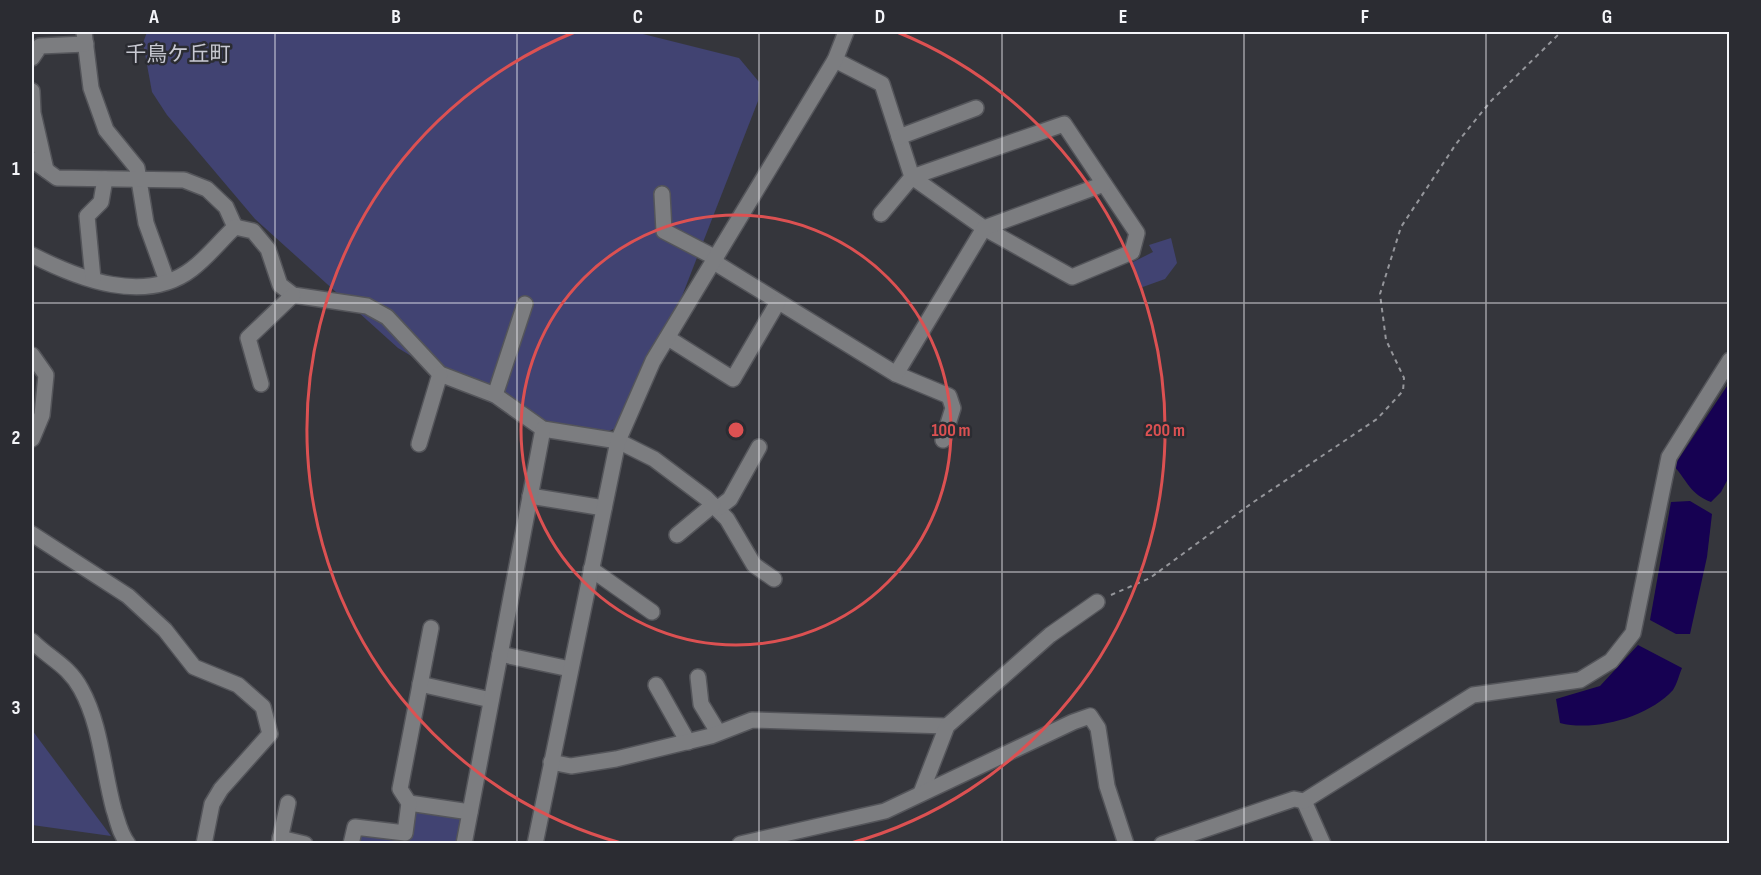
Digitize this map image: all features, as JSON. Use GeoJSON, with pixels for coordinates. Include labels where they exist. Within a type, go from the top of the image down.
{"type":"FeatureCollection","features":[{"type":"Feature","properties":{"kind":"street"},"geometry":{"type":"LineString","coordinates":[[535,843],[618,441],[652,361],[835,60],[846,32]]}},
{"type":"Feature","properties":{"kind":"street"},"geometry":{"type":"LineString","coordinates":[[32,58],[40,46],[85,38],[91,88],[106,130],[137,168],[146,223],[167,281]]}},
{"type":"Feature","properties":{"kind":"street"},"geometry":{"type":"LineString","coordinates":[[835,60],[882,84],[912,177],[984,228],[1072,277],[1132,252],[1137,233],[1064,124],[912,177],[881,214]]}},
{"type":"Feature","properties":{"kind":"street"},"geometry":{"type":"LineString","coordinates":[[32,91],[33,113],[46,170]]}},
{"type":"Feature","properties":{"kind":"street"},"geometry":{"type":"LineString","coordinates":[[899,137],[976,108]]}},
{"type":"Feature","properties":{"kind":"street"},"geometry":{"type":"LineString","coordinates":[[32,160],[57,178],[184,180],[207,189],[226,207],[235,227]]}},
{"type":"Feature","properties":{"kind":"street"},"geometry":{"type":"LineString","coordinates":[[93,279],[87,216],[101,202],[105,179]]}},
{"type":"Feature","properties":{"kind":"street"},"geometry":{"type":"LineString","coordinates":[[896,374],[984,228],[1104,184]]}},
{"type":"Feature","properties":{"kind":"street"},"geometry":{"type":"LineString","coordinates":[[662,194],[664,231],[715,260],[778,302],[896,374],[949,396],[953,408],[943,440]]}},
{"type":"Feature","properties":{"kind":"street"},"geometry":{"type":"LineString","coordinates":[[32,255],[93,279],[138,288],[154,287],[192,270],[235,227]]}},
{"type":"Feature","properties":{"kind":"street"},"geometry":{"type":"LineString","coordinates":[[235,227],[253,231],[268,249],[280,285],[293,296],[367,306],[387,317],[440,374],[495,395],[543,429],[618,441],[654,459],[715,507],[727,519],[754,564],[774,579]]}},
{"type":"Feature","properties":{"kind":"street"},"geometry":{"type":"LineString","coordinates":[[261,384],[248,338],[293,296]]}},
{"type":"Feature","properties":{"kind":"street"},"geometry":{"type":"LineString","coordinates":[[668,338],[733,379],[778,302]]}},
{"type":"Feature","properties":{"kind":"street"},"geometry":{"type":"LineString","coordinates":[[495,395],[525,304]]}},
{"type":"Feature","properties":{"kind":"street"},"geometry":{"type":"LineString","coordinates":[[32,355],[46,375],[42,414],[32,439]]}},
{"type":"Feature","properties":{"kind":"street"},"geometry":{"type":"LineString","coordinates":[[1162,843],[1294,800],[1304,801],[1473,695],[1580,680],[1611,661],[1633,633],[1669,457],[1730,360]]}},
{"type":"Feature","properties":{"kind":"street"},"geometry":{"type":"LineString","coordinates":[[420,444],[440,374]]}},
{"type":"Feature","properties":{"kind":"street"},"geometry":{"type":"LineString","coordinates":[[464,843],[543,429]]}},
{"type":"Feature","properties":{"kind":"street"},"geometry":{"type":"LineString","coordinates":[[677,535],[715,507],[730,499],[759,447]]}},
{"type":"Feature","properties":{"kind":"street"},"geometry":{"type":"LineString","coordinates":[[530,496],[604,508]]}},
{"type":"Feature","properties":{"kind":"street"},"geometry":{"type":"LineString","coordinates":[[32,534],[128,596],[165,630],[194,667],[238,685],[263,707],[270,734],[221,789],[212,804],[204,843]]}},
{"type":"Feature","properties":{"kind":"street"},"geometry":{"type":"LineString","coordinates":[[591,569],[652,612]]}},
{"type":"Feature","properties":{"kind":"street"},"geometry":{"type":"LineString","coordinates":[[921,793],[947,726],[1050,635],[1097,602]]}},
{"type":"Feature","properties":{"kind":"street"},"geometry":{"type":"LineString","coordinates":[[351,843],[355,827],[405,833],[409,803],[400,789],[431,628]]}},
{"type":"Feature","properties":{"kind":"street"},"geometry":{"type":"LineString","coordinates":[[32,641],[63,664],[88,705],[122,836],[128,843]]}},
{"type":"Feature","properties":{"kind":"street"},"geometry":{"type":"LineString","coordinates":[[500,654],[570,669]]}},
{"type":"Feature","properties":{"kind":"street"},"geometry":{"type":"LineString","coordinates":[[698,677],[701,704],[718,732]]}},
{"type":"Feature","properties":{"kind":"street"},"geometry":{"type":"LineString","coordinates":[[420,684],[491,700]]}},
{"type":"Feature","properties":{"kind":"street"},"geometry":{"type":"LineString","coordinates":[[656,685],[688,742]]}},
{"type":"Feature","properties":{"kind":"street"},"geometry":{"type":"LineString","coordinates":[[741,843],[885,811],[1090,716],[1098,728],[1107,786],[1126,843]]}},
{"type":"Feature","properties":{"kind":"street"},"geometry":{"type":"LineString","coordinates":[[551,762],[572,766],[688,742],[752,720],[947,726]]}},
{"type":"Feature","properties":{"kind":"street"},"geometry":{"type":"LineString","coordinates":[[1304,801],[1323,843]]}},
{"type":"Feature","properties":{"kind":"street"},"geometry":{"type":"LineString","coordinates":[[288,803],[279,841],[305,843]]}},
{"type":"Feature","properties":{"kind":"street"},"geometry":{"type":"LineString","coordinates":[[409,803],[470,812]]}},
{"type":"Feature","properties":{"kind":"path"},"geometry":{"type":"LineString","coordinates":[[1097,602],[1150,578],[1252,503],[1377,419],[1403,391],[1404,378],[1386,340],[1380,294],[1401,227],[1463,135],[1491,101],[1561,32]]}},
{"type":"Feature","properties":{"kind":"shaded area"},"geometry":{"type":"Polygon","coordinates":[[[147,32],[635,32],[739,58],[759,82],[758,101],[640,404],[623,425],[609,431],[592,432],[529,420],[482,399],[398,348],[255,219],[167,115],[152,92],[143,43],[147,32]]]}},
{"type":"Feature","properties":{"kind":"shaded area"},"geometry":{"type":"Polygon","coordinates":[[[1171,238],[1177,263],[1165,279],[1140,288],[1131,263],[1153,252],[1149,245],[1171,238]]]}},
{"type":"Feature","properties":{"kind":"shaded area"},"geometry":{"type":"Polygon","coordinates":[[[1729,383],[1729,477],[1721,492],[1711,502],[1698,495],[1674,466],[1729,383]]]}},
{"type":"Feature","properties":{"kind":"shaded area"},"geometry":{"type":"Polygon","coordinates":[[[1690,501],[1712,514],[1707,557],[1690,634],[1676,634],[1650,620],[1671,502],[1690,501]]]}},
{"type":"Feature","properties":{"kind":"shaded area"},"geometry":{"type":"Polygon","coordinates":[[[1638,645],[1682,668],[1673,690],[1663,700],[1636,715],[1604,724],[1560,723],[1556,699],[1600,686],[1638,645]]]}},
{"type":"Feature","properties":{"kind":"shaded area"},"geometry":{"type":"Polygon","coordinates":[[[32,730],[111,836],[32,825],[32,730]]]}},
{"type":"Feature","properties":{"kind":"shaded area"},"geometry":{"type":"Polygon","coordinates":[[[413,809],[459,816],[463,822],[459,843],[358,844],[360,835],[407,836],[413,809]]]}},
{"type":"Feature","properties":{"kind":"district","name":"千鳥ケ丘町"},"geometry":{"type":"Point","coordinates":[178,54]}}]}
